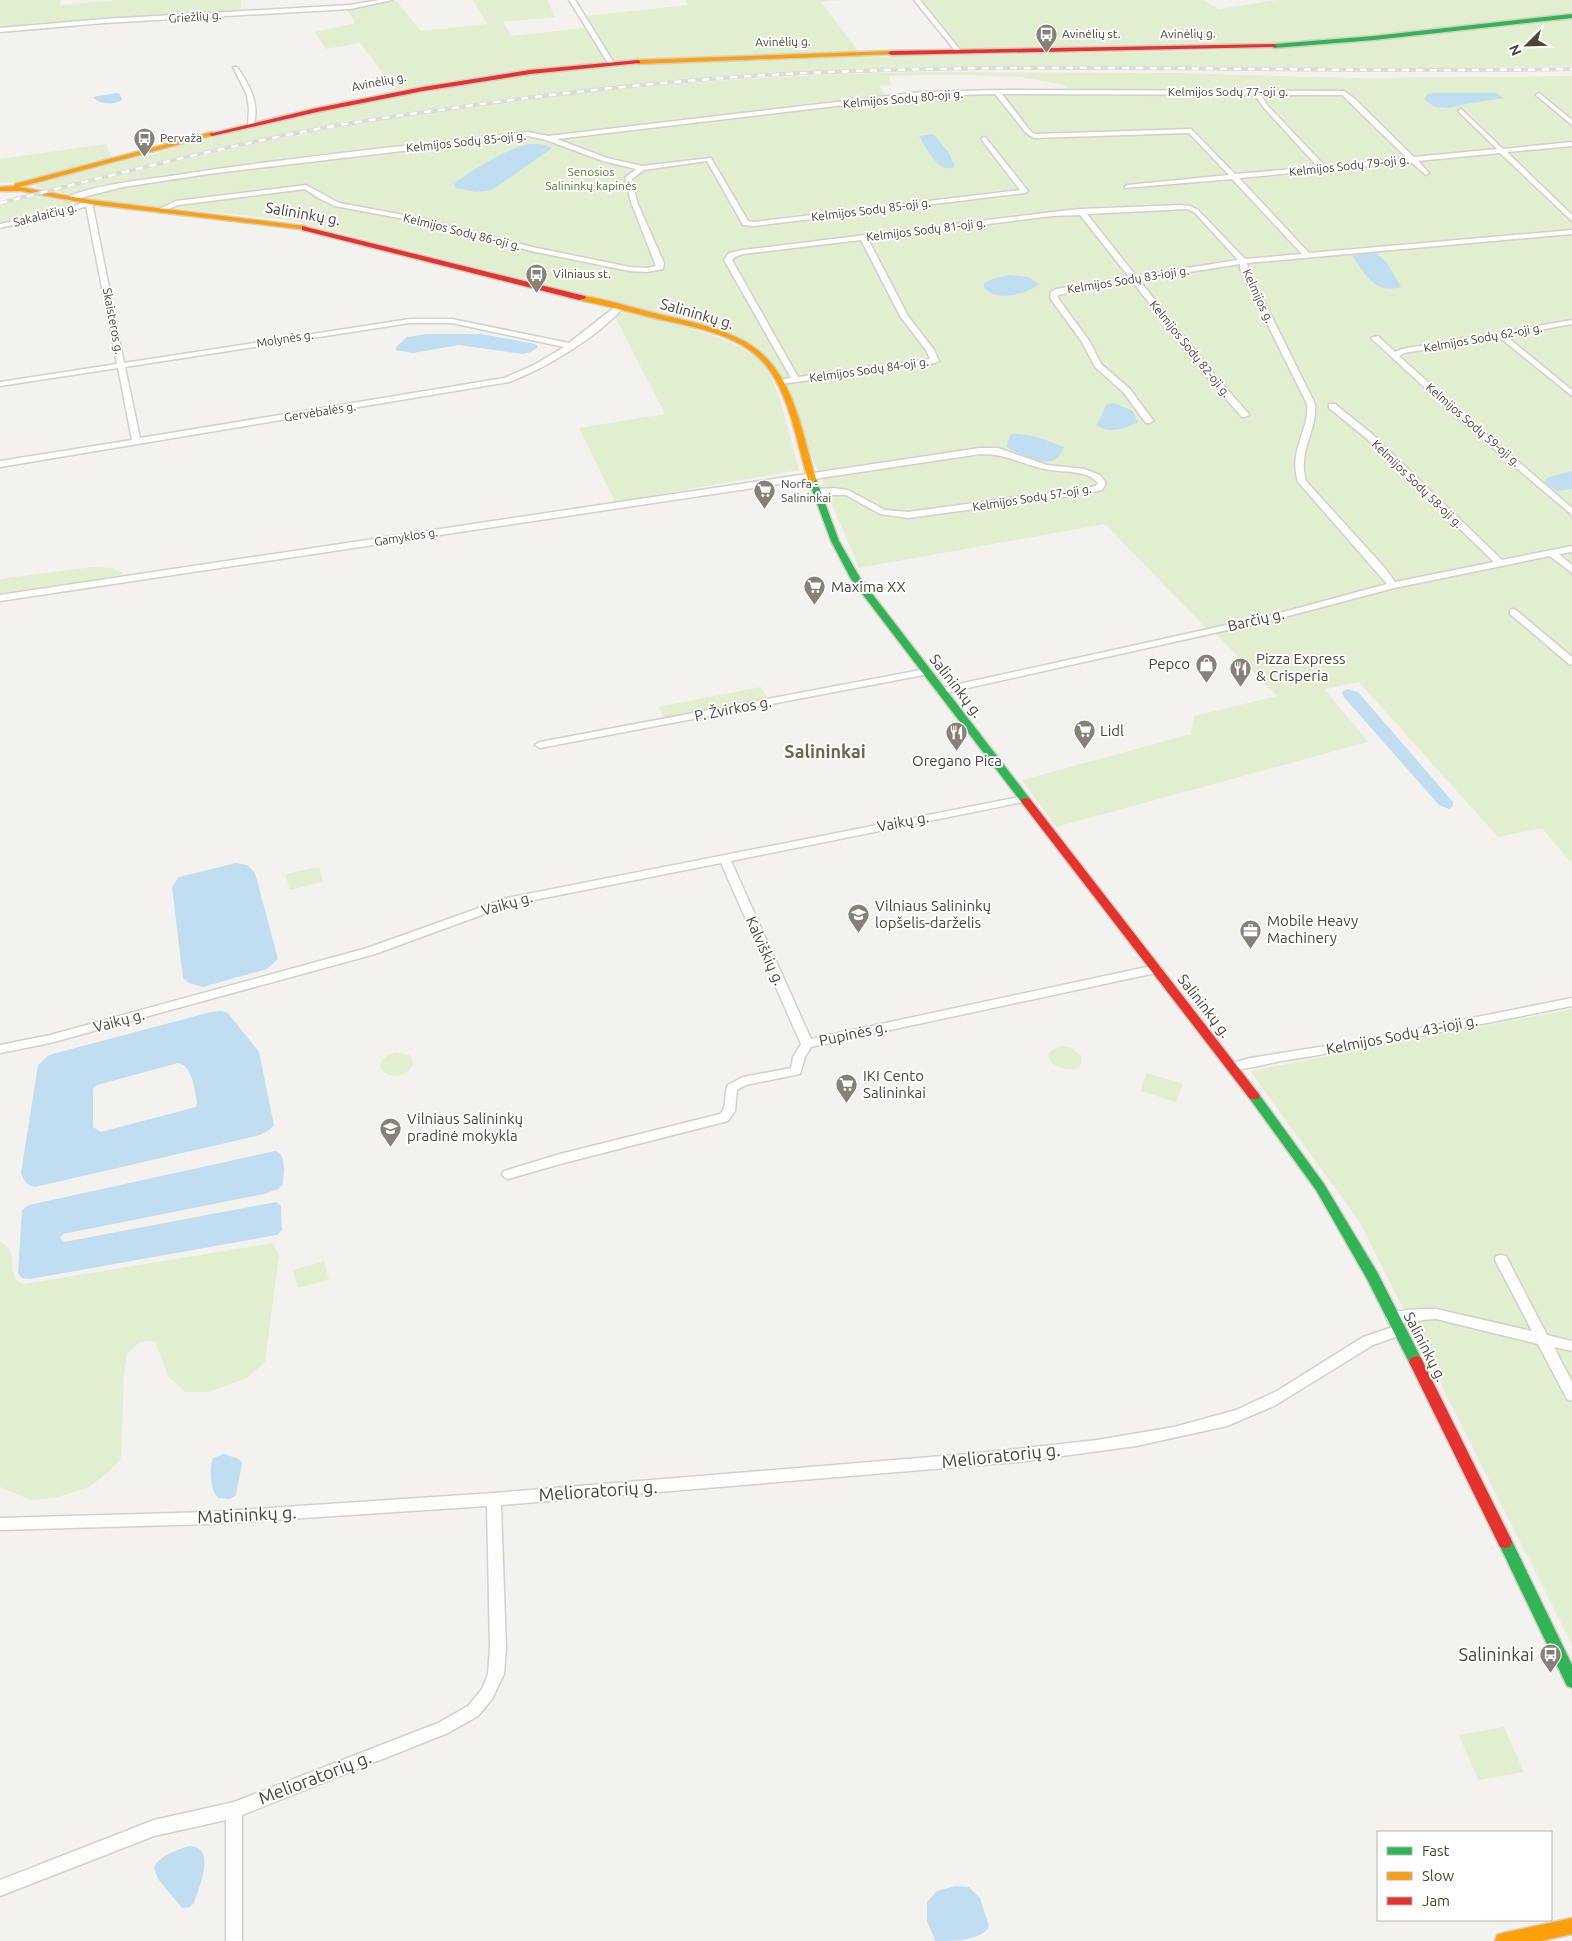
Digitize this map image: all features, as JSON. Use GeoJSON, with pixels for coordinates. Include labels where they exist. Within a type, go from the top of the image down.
{"type":"FeatureCollection","features":[{"type":"Feature","properties":{"kind":"main road","name":"Avinėlių g."},"geometry":{"type":"LineString","coordinates":[[2,188],[250,125],[363,99],[462,81],[611,63],[713,57],[1294,45],[1572,16]]}},
{"type":"Feature","properties":{"kind":"main road","name":"Salininkų g."},"geometry":{"type":"LineString","coordinates":[[2,188],[89,202],[246,219],[311,229],[709,330],[742,343],[764,358],[774,368],[781,382],[811,476],[835,541],[847,564],[926,672],[1233,1067],[1320,1187],[1360,1254],[1396,1324],[1472,1473],[1572,1680]]}},
{"type":"Feature","properties":{"kind":"main road"},"geometry":{"type":"LineString","coordinates":[[1503,1941],[1572,1926]]}},
{"type":"Feature","properties":{"kind":"street","name":"Griežlių g."},"geometry":{"type":"LineString","coordinates":[[0,30],[104,21],[350,7],[389,0]]}},
{"type":"Feature","properties":{"kind":"street"},"geometry":{"type":"LineString","coordinates":[[572,0],[611,63]]}},
{"type":"Feature","properties":{"kind":"street"},"geometry":{"type":"LineString","coordinates":[[917,0],[959,52]]}},
{"type":"Feature","properties":{"kind":"street"},"geometry":{"type":"LineString","coordinates":[[235,68],[248,88],[253,103],[250,125]]}},
{"type":"Feature","properties":{"kind":"street"},"geometry":{"type":"LineString","coordinates":[[997,92],[1029,133],[1034,136],[1191,130],[1306,254]]}},
{"type":"Feature","properties":{"kind":"street","name":"Kelmijos Sodų 77-oji g."},"geometry":{"type":"LineString","coordinates":[[997,92],[1346,94],[1426,173]]}},
{"type":"Feature","properties":{"kind":"street","name":"Kelmijos Sodų 80-oji g."},"geometry":{"type":"LineString","coordinates":[[548,138],[922,94],[997,92]]}},
{"type":"Feature","properties":{"kind":"street"},"geometry":{"type":"LineString","coordinates":[[1256,92],[1266,107],[1323,168]]}},
{"type":"Feature","properties":{"kind":"street"},"geometry":{"type":"LineString","coordinates":[[1539,95],[1572,123]]}},
{"type":"Feature","properties":{"kind":"street"},"geometry":{"type":"LineString","coordinates":[[1460,111],[1572,218]]}},
{"type":"Feature","properties":{"kind":"street","name":"Kelmijos Sodų 85-oji g."},"geometry":{"type":"LineString","coordinates":[[68,199],[115,187],[208,172],[523,134],[548,138],[597,158],[642,168],[709,159],[746,223],[754,224],[1025,191],[984,139]]}},
{"type":"Feature","properties":{"kind":"street","name":"Kelmijos Sodų 79-oji g."},"geometry":{"type":"LineString","coordinates":[[1127,187],[1572,144]]}},
{"type":"Feature","properties":{"kind":"street","name":"Kelmijos Sodų 86-oji g."},"geometry":{"type":"LineString","coordinates":[[159,210],[176,203],[306,187],[337,205],[402,216],[531,249],[612,266],[647,270],[660,267],[660,263],[634,202],[628,178],[642,168]]}},
{"type":"Feature","properties":{"kind":"street","name":"Sakalaičių g."},"geometry":{"type":"LineString","coordinates":[[0,226],[71,210],[89,202]]}},
{"type":"Feature","properties":{"kind":"street","name":"Skaisteros g."},"geometry":{"type":"LineString","coordinates":[[89,202],[136,441]]}},
{"type":"Feature","properties":{"kind":"street","name":"Kelmijos Sodų 81-oji g."},"geometry":{"type":"LineString","coordinates":[[796,380],[734,272],[729,258],[743,252],[1081,211],[1181,207],[1192,209],[1244,261]]}},
{"type":"Feature","properties":{"kind":"street","name":"Kelmijos Sodų 82-oji g."},"geometry":{"type":"LineString","coordinates":[[1081,211],[1214,380],[1245,415]]}},
{"type":"Feature","properties":{"kind":"street","name":"Kelmijos g."},"geometry":{"type":"LineString","coordinates":[[1393,585],[1382,570],[1302,482],[1299,471],[1300,458],[1312,412],[1311,404],[1244,269],[1244,261],[1306,254],[1572,232]]}},
{"type":"Feature","properties":{"kind":"street","name":"Kelmijos Sodų 84-oji g."},"geometry":{"type":"LineString","coordinates":[[781,382],[935,361],[930,350],[904,316],[864,238]]}},
{"type":"Feature","properties":{"kind":"street","name":"Kelmijos Sodų 83-ioji g."},"geometry":{"type":"LineString","coordinates":[[1148,421],[1127,391],[1098,365],[1086,342],[1054,298],[1054,294],[1059,291],[1244,261]]}},
{"type":"Feature","properties":{"kind":"street","name":"Gervėbalės g."},"geometry":{"type":"LineString","coordinates":[[0,464],[486,385],[523,374],[538,367],[570,346],[619,308]]}},
{"type":"Feature","properties":{"kind":"street","name":"Molynės g."},"geometry":{"type":"LineString","coordinates":[[0,384],[385,323],[432,320],[452,321],[570,346]]}},
{"type":"Feature","properties":{"kind":"street","name":"Kelmijos Sodų 62-oji g."},"geometry":{"type":"LineString","coordinates":[[1394,355],[1572,322]]}},
{"type":"Feature","properties":{"kind":"street"},"geometry":{"type":"LineString","coordinates":[[1501,335],[1572,394]]}},
{"type":"Feature","properties":{"kind":"street","name":"Kelmijos Sodų 59-oji g."},"geometry":{"type":"LineString","coordinates":[[1374,338],[1465,420],[1572,512]]}},
{"type":"Feature","properties":{"kind":"street","name":"Kelmijos Sodų 58-oji g."},"geometry":{"type":"LineString","coordinates":[[1332,406],[1369,436],[1500,564]]}},
{"type":"Feature","properties":{"kind":"street","name":"Kelmijos Sodų 57-oji g."},"geometry":{"type":"LineString","coordinates":[[811,476],[993,450],[1046,467],[1086,473],[1097,477],[1102,483],[1099,488],[1078,492],[908,515],[883,512],[848,493],[834,490],[817,492]]}},
{"type":"Feature","properties":{"kind":"street","name":"Gamyklos g."},"geometry":{"type":"LineString","coordinates":[[0,598],[811,476]]}},
{"type":"Feature","properties":{"kind":"street","name":"Barčių g."},"geometry":{"type":"LineString","coordinates":[[941,691],[1277,616],[1393,585],[1572,549]]}},
{"type":"Feature","properties":{"kind":"street"},"geometry":{"type":"LineString","coordinates":[[1552,553],[1572,570]]}},
{"type":"Feature","properties":{"kind":"street"},"geometry":{"type":"LineString","coordinates":[[1513,612],[1572,662]]}},
{"type":"Feature","properties":{"kind":"street","name":"P. Žvirkos g."},"geometry":{"type":"LineString","coordinates":[[540,745],[926,672]]}},
{"type":"Feature","properties":{"kind":"street","name":"Vaikų g."},"geometry":{"type":"LineString","coordinates":[[0,1049],[50,1039],[371,951],[507,902],[1024,799]]}},
{"type":"Feature","properties":{"kind":"street","name":"Kalviškių g."},"geometry":{"type":"LineString","coordinates":[[724,858],[807,1044]]}},
{"type":"Feature","properties":{"kind":"street","name":"Pupinės g."},"geometry":{"type":"LineString","coordinates":[[508,1174],[724,1118],[730,1113],[732,1106],[730,1096],[732,1088],[743,1081],[796,1071],[798,1057],[807,1044],[1156,969]]}},
{"type":"Feature","properties":{"kind":"street","name":"Kelmijos Sodų 43-ioji g."},"geometry":{"type":"LineString","coordinates":[[1233,1067],[1250,1062],[1351,1046],[1572,1002]]}},
{"type":"Feature","properties":{"kind":"street"},"geometry":{"type":"LineString","coordinates":[[1501,1260],[1572,1395]]}},
{"type":"Feature","properties":{"kind":"street","name":"Melioratorių g."},"geometry":{"type":"LineString","coordinates":[[0,1888],[154,1828],[234,1810],[442,1728],[473,1711],[487,1694],[496,1674],[498,1647],[494,1499],[970,1460],[1106,1445],[1212,1424],[1248,1412],[1307,1380],[1396,1324],[1420,1314],[1436,1314],[1572,1346]]}},
{"type":"Feature","properties":{"kind":"street","name":"Matininkų g."},"geometry":{"type":"LineString","coordinates":[[0,1524],[212,1518],[494,1499]]}},
{"type":"Feature","properties":{"kind":"street"},"geometry":{"type":"LineString","coordinates":[[234,1810],[234,1941]]}},
{"type":"Feature","properties":{"kind":"green space"},"geometry":{"type":"Polygon","coordinates":[[[0,0],[61,0],[60,5],[118,0],[241,0],[240,12],[0,29],[0,0]]]}},
{"type":"Feature","properties":{"kind":"green space"},"geometry":{"type":"Polygon","coordinates":[[[395,0],[421,31],[487,24],[473,0],[547,0],[555,17],[503,22],[511,36],[593,27],[586,16],[688,5],[685,0],[841,0],[821,2],[859,52],[663,58],[455,80],[396,90],[360,43],[326,49],[315,32],[355,23],[347,9],[395,0]]]}},
{"type":"Feature","properties":{"kind":"green space"},"geometry":{"type":"Polygon","coordinates":[[[922,0],[1203,0],[1219,9],[1277,0],[1572,0],[1572,14],[1349,39],[1258,44],[961,50],[922,0]]]}},
{"type":"Feature","properties":{"kind":"green space"},"geometry":{"type":"Polygon","coordinates":[[[1572,19],[1572,66],[1484,68],[887,69],[804,72],[656,82],[539,95],[347,123],[186,156],[47,190],[35,186],[42,181],[157,153],[177,146],[379,98],[479,80],[586,68],[719,59],[1213,51],[1324,45],[1572,19]]]}},
{"type":"Feature","properties":{"kind":"green space","name":"Senosios Salininkų kapinės"},"geometry":{"type":"Polygon","coordinates":[[[921,72],[1175,73],[1355,78],[1572,76],[1572,864],[1542,828],[1498,837],[1359,682],[1324,689],[1368,742],[1056,827],[1022,780],[1191,734],[1194,716],[1277,696],[1216,634],[1220,632],[1205,627],[1105,524],[859,568],[772,362],[731,334],[689,321],[290,220],[109,202],[54,191],[260,143],[424,113],[589,92],[672,84],[838,74],[921,72]],[[961,75],[889,76],[891,85],[879,86],[887,96],[1068,89],[1066,85],[1020,77],[961,75]],[[540,144],[518,147],[492,190],[551,149],[540,144]]]}},
{"type":"Feature","properties":{"kind":"green space"},"geometry":{"type":"Polygon","coordinates":[[[106,144],[112,158],[19,182],[0,183],[0,159],[106,144]]]}},
{"type":"Feature","properties":{"kind":"green space"},"geometry":{"type":"Polygon","coordinates":[[[37,196],[69,202],[74,205],[0,224],[0,205],[37,196]]]}},
{"type":"Feature","properties":{"kind":"green space"},"geometry":{"type":"Polygon","coordinates":[[[611,309],[694,329],[737,346],[754,356],[766,368],[776,389],[799,470],[615,502],[579,428],[665,414],[611,309]]]}},
{"type":"Feature","properties":{"kind":"green space"},"geometry":{"type":"Polygon","coordinates":[[[93,567],[113,568],[124,574],[0,595],[0,579],[93,567]]]}},
{"type":"Feature","properties":{"kind":"green space"},"geometry":{"type":"Polygon","coordinates":[[[761,687],[767,698],[664,718],[658,707],[761,687]]]}},
{"type":"Feature","properties":{"kind":"green space"},"geometry":{"type":"Polygon","coordinates":[[[319,867],[323,882],[290,890],[285,874],[319,867]]]}},
{"type":"Feature","properties":{"kind":"green space"},"geometry":{"type":"Polygon","coordinates":[[[1572,1009],[1572,1645],[1359,1221],[1250,1071],[1572,1009]]]}},
{"type":"Feature","properties":{"kind":"green space"},"geometry":{"type":"Polygon","coordinates":[[[1061,1046],[1069,1047],[1081,1055],[1081,1064],[1075,1069],[1067,1070],[1052,1063],[1049,1057],[1051,1051],[1061,1046]]]}},
{"type":"Feature","properties":{"kind":"green space"},"geometry":{"type":"Polygon","coordinates":[[[396,1052],[410,1055],[413,1062],[412,1066],[403,1074],[389,1075],[381,1067],[381,1062],[386,1056],[396,1052]]]}},
{"type":"Feature","properties":{"kind":"green space"},"geometry":{"type":"Polygon","coordinates":[[[1147,1073],[1183,1084],[1176,1102],[1140,1091],[1147,1073]]]}},
{"type":"Feature","properties":{"kind":"green space"},"geometry":{"type":"Polygon","coordinates":[[[0,1242],[7,1246],[10,1252],[14,1276],[24,1284],[273,1243],[279,1255],[265,1362],[247,1378],[208,1392],[185,1392],[168,1376],[155,1341],[140,1342],[127,1354],[124,1374],[121,1458],[110,1471],[89,1487],[55,1498],[31,1500],[0,1487],[0,1242]]]}},
{"type":"Feature","properties":{"kind":"green space"},"geometry":{"type":"Polygon","coordinates":[[[324,1261],[329,1280],[298,1288],[293,1270],[324,1261]]]}},
{"type":"Feature","properties":{"kind":"green space"},"geometry":{"type":"Polygon","coordinates":[[[1504,1727],[1524,1772],[1478,1780],[1459,1735],[1504,1727]]]}},
{"type":"Feature","properties":{"kind":"water"},"geometry":{"type":"Polygon","coordinates":[[[1496,93],[1504,98],[1449,108],[1435,107],[1424,99],[1427,94],[1496,93]]]}},
{"type":"Feature","properties":{"kind":"water"},"geometry":{"type":"Polygon","coordinates":[[[120,94],[122,100],[115,103],[99,102],[93,97],[120,94]]]}},
{"type":"Feature","properties":{"kind":"water"},"geometry":{"type":"Polygon","coordinates":[[[933,134],[949,153],[955,167],[943,167],[933,159],[919,136],[933,134]]]}},
{"type":"Feature","properties":{"kind":"water"},"geometry":{"type":"Polygon","coordinates":[[[529,144],[540,144],[551,149],[492,190],[476,192],[456,188],[454,185],[457,181],[491,160],[510,150],[529,144]]]}},
{"type":"Feature","properties":{"kind":"water"},"geometry":{"type":"Polygon","coordinates":[[[1375,252],[1387,263],[1401,287],[1392,289],[1378,286],[1367,277],[1353,257],[1354,255],[1375,252]]]}},
{"type":"Feature","properties":{"kind":"water"},"geometry":{"type":"Polygon","coordinates":[[[1010,275],[1028,277],[1039,284],[1019,294],[1003,296],[989,292],[984,287],[984,283],[1010,275]]]}},
{"type":"Feature","properties":{"kind":"water"},"geometry":{"type":"Polygon","coordinates":[[[427,334],[481,334],[531,343],[538,347],[531,352],[523,354],[459,345],[413,353],[396,350],[396,347],[407,337],[427,334]]]}},
{"type":"Feature","properties":{"kind":"water"},"geometry":{"type":"Polygon","coordinates":[[[1114,403],[1133,411],[1138,422],[1112,430],[1106,430],[1097,425],[1107,404],[1114,403]]]}},
{"type":"Feature","properties":{"kind":"water"},"geometry":{"type":"Polygon","coordinates":[[[1012,434],[1032,436],[1064,447],[1060,455],[1055,459],[1042,461],[1034,459],[1007,447],[1009,437],[1012,434]]]}},
{"type":"Feature","properties":{"kind":"water"},"geometry":{"type":"Polygon","coordinates":[[[1572,471],[1572,489],[1557,491],[1544,482],[1547,478],[1572,471]]]}},
{"type":"Feature","properties":{"kind":"water"},"geometry":{"type":"Polygon","coordinates":[[[1347,689],[1358,692],[1453,802],[1453,806],[1449,809],[1439,805],[1343,696],[1342,692],[1347,689]]]}},
{"type":"Feature","properties":{"kind":"water"},"geometry":{"type":"Polygon","coordinates":[[[236,863],[247,865],[255,873],[278,959],[267,969],[203,987],[189,983],[183,978],[172,887],[179,877],[236,863]]]}},
{"type":"Feature","properties":{"kind":"water"},"geometry":{"type":"Polygon","coordinates":[[[221,1011],[228,1013],[259,1052],[274,1125],[269,1130],[260,1135],[35,1187],[26,1183],[21,1173],[38,1065],[49,1055],[211,1012],[221,1011]],[[178,1063],[97,1085],[93,1089],[93,1127],[101,1132],[196,1107],[197,1102],[192,1079],[190,1073],[183,1065],[178,1063]]]}},
{"type":"Feature","properties":{"kind":"water"},"geometry":{"type":"Polygon","coordinates":[[[275,1151],[282,1156],[284,1165],[283,1185],[278,1189],[264,1194],[63,1234],[60,1238],[64,1242],[276,1202],[281,1206],[282,1230],[277,1235],[30,1279],[22,1278],[18,1273],[22,1210],[29,1205],[275,1151]]]}},
{"type":"Feature","properties":{"kind":"water"},"geometry":{"type":"Polygon","coordinates":[[[224,1454],[239,1459],[242,1464],[236,1495],[230,1499],[218,1498],[213,1490],[211,1479],[213,1458],[224,1454]]]}},
{"type":"Feature","properties":{"kind":"water"},"geometry":{"type":"Polygon","coordinates":[[[188,1846],[197,1848],[202,1853],[204,1868],[194,1903],[190,1907],[182,1908],[158,1879],[154,1868],[164,1857],[188,1846]]]}},
{"type":"Feature","properties":{"kind":"water"},"geometry":{"type":"Polygon","coordinates":[[[956,1886],[969,1887],[980,1898],[989,1926],[980,1935],[966,1939],[935,1941],[927,1921],[927,1902],[937,1891],[956,1886]]]}},
{"type":"Feature","properties":{"kind":"railway"},"geometry":{"type":"LineString","coordinates":[[0,203],[188,157],[323,128],[505,101],[693,80],[768,75],[969,68],[1572,69]]}},
{"type":"Feature","properties":{"kind":"traffic: fast"},"geometry":{"type":"LineString","coordinates":[[1274,46],[1374,38],[1572,16]]}},
{"type":"Feature","properties":{"kind":"traffic: fast"},"geometry":{"type":"LineString","coordinates":[[812,479],[835,541],[856,579],[1026,801]]}},
{"type":"Feature","properties":{"kind":"traffic: fast"},"geometry":{"type":"LineString","coordinates":[[1254,1096],[1320,1187],[1372,1276],[1416,1362]]}},
{"type":"Feature","properties":{"kind":"traffic: fast"},"geometry":{"type":"LineString","coordinates":[[1505,1542],[1572,1681]]}},
{"type":"Feature","properties":{"kind":"traffic: slow"},"geometry":{"type":"LineString","coordinates":[[638,62],[891,53]]}},
{"type":"Feature","properties":{"kind":"traffic: slow"},"geometry":{"type":"LineString","coordinates":[[17,185],[212,134]]}},
{"type":"Feature","properties":{"kind":"traffic: slow"},"geometry":{"type":"LineString","coordinates":[[0,189],[22,189],[90,202],[305,228]]}},
{"type":"Feature","properties":{"kind":"traffic: slow"},"geometry":{"type":"LineString","coordinates":[[582,298],[706,329],[736,340],[762,356],[772,368],[785,392],[812,479]]}},
{"type":"Feature","properties":{"kind":"traffic: slow"},"geometry":{"type":"LineString","coordinates":[[1503,1941],[1572,1926]]}},
{"type":"Feature","properties":{"kind":"traffic: jam"},"geometry":{"type":"LineString","coordinates":[[891,53],[1274,46]]}},
{"type":"Feature","properties":{"kind":"traffic: jam"},"geometry":{"type":"LineString","coordinates":[[212,134],[370,99],[476,80],[530,72],[638,62]]}},
{"type":"Feature","properties":{"kind":"traffic: jam"},"geometry":{"type":"LineString","coordinates":[[305,228],[582,298]]}},
{"type":"Feature","properties":{"kind":"traffic: jam"},"geometry":{"type":"LineString","coordinates":[[1026,801],[1254,1096]]}},
{"type":"Feature","properties":{"kind":"traffic: jam"},"geometry":{"type":"LineString","coordinates":[[1416,1362],[1505,1542]]}},
{"type":"Feature","properties":{"kind":"place","name":"Avinėlių st."},"geometry":{"type":"Point","coordinates":[1046,53]}},
{"type":"Feature","properties":{"kind":"place","name":"Pervaža"},"geometry":{"type":"Point","coordinates":[144,157]}},
{"type":"Feature","properties":{"kind":"place","name":"Vilniaus st."},"geometry":{"type":"Point","coordinates":[537,293]}},
{"type":"Feature","properties":{"kind":"place","name":"Norfa - Salininkai"},"geometry":{"type":"Point","coordinates":[765,510]}},
{"type":"Feature","properties":{"kind":"place","name":"Maxima XX"},"geometry":{"type":"Point","coordinates":[815,606]}},
{"type":"Feature","properties":{"kind":"place","name":"Pepco"},"geometry":{"type":"Point","coordinates":[1206,683]}},
{"type":"Feature","properties":{"kind":"place","name":"Pizza Express & Crisperia"},"geometry":{"type":"Point","coordinates":[1240,687]}},
{"type":"Feature","properties":{"kind":"place","name":"Lidl"},"geometry":{"type":"Point","coordinates":[1084,750]}},
{"type":"Feature","properties":{"kind":"place","name":"Oregano Pica"},"geometry":{"type":"Point","coordinates":[957,752]}},
{"type":"Feature","properties":{"kind":"place","name":"Vilniaus Salininkų lopšelis-darželis"},"geometry":{"type":"Point","coordinates":[859,934]}},
{"type":"Feature","properties":{"kind":"place","name":"Mobile Heavy Machinery"},"geometry":{"type":"Point","coordinates":[1251,949]}},
{"type":"Feature","properties":{"kind":"place","name":"IKI Cento Salininkai"},"geometry":{"type":"Point","coordinates":[847,1104]}},
{"type":"Feature","properties":{"kind":"place","name":"Vilniaus Salininkų pradinė mokykla"},"geometry":{"type":"Point","coordinates":[391,1147]}},
{"type":"Feature","properties":{"kind":"place","name":"Salininkai"},"geometry":{"type":"Point","coordinates":[1550,1674]}},
{"type":"Feature","properties":{"kind":"district","name":"Salininkai"},"geometry":{"type":"Point","coordinates":[825,752]}}]}
